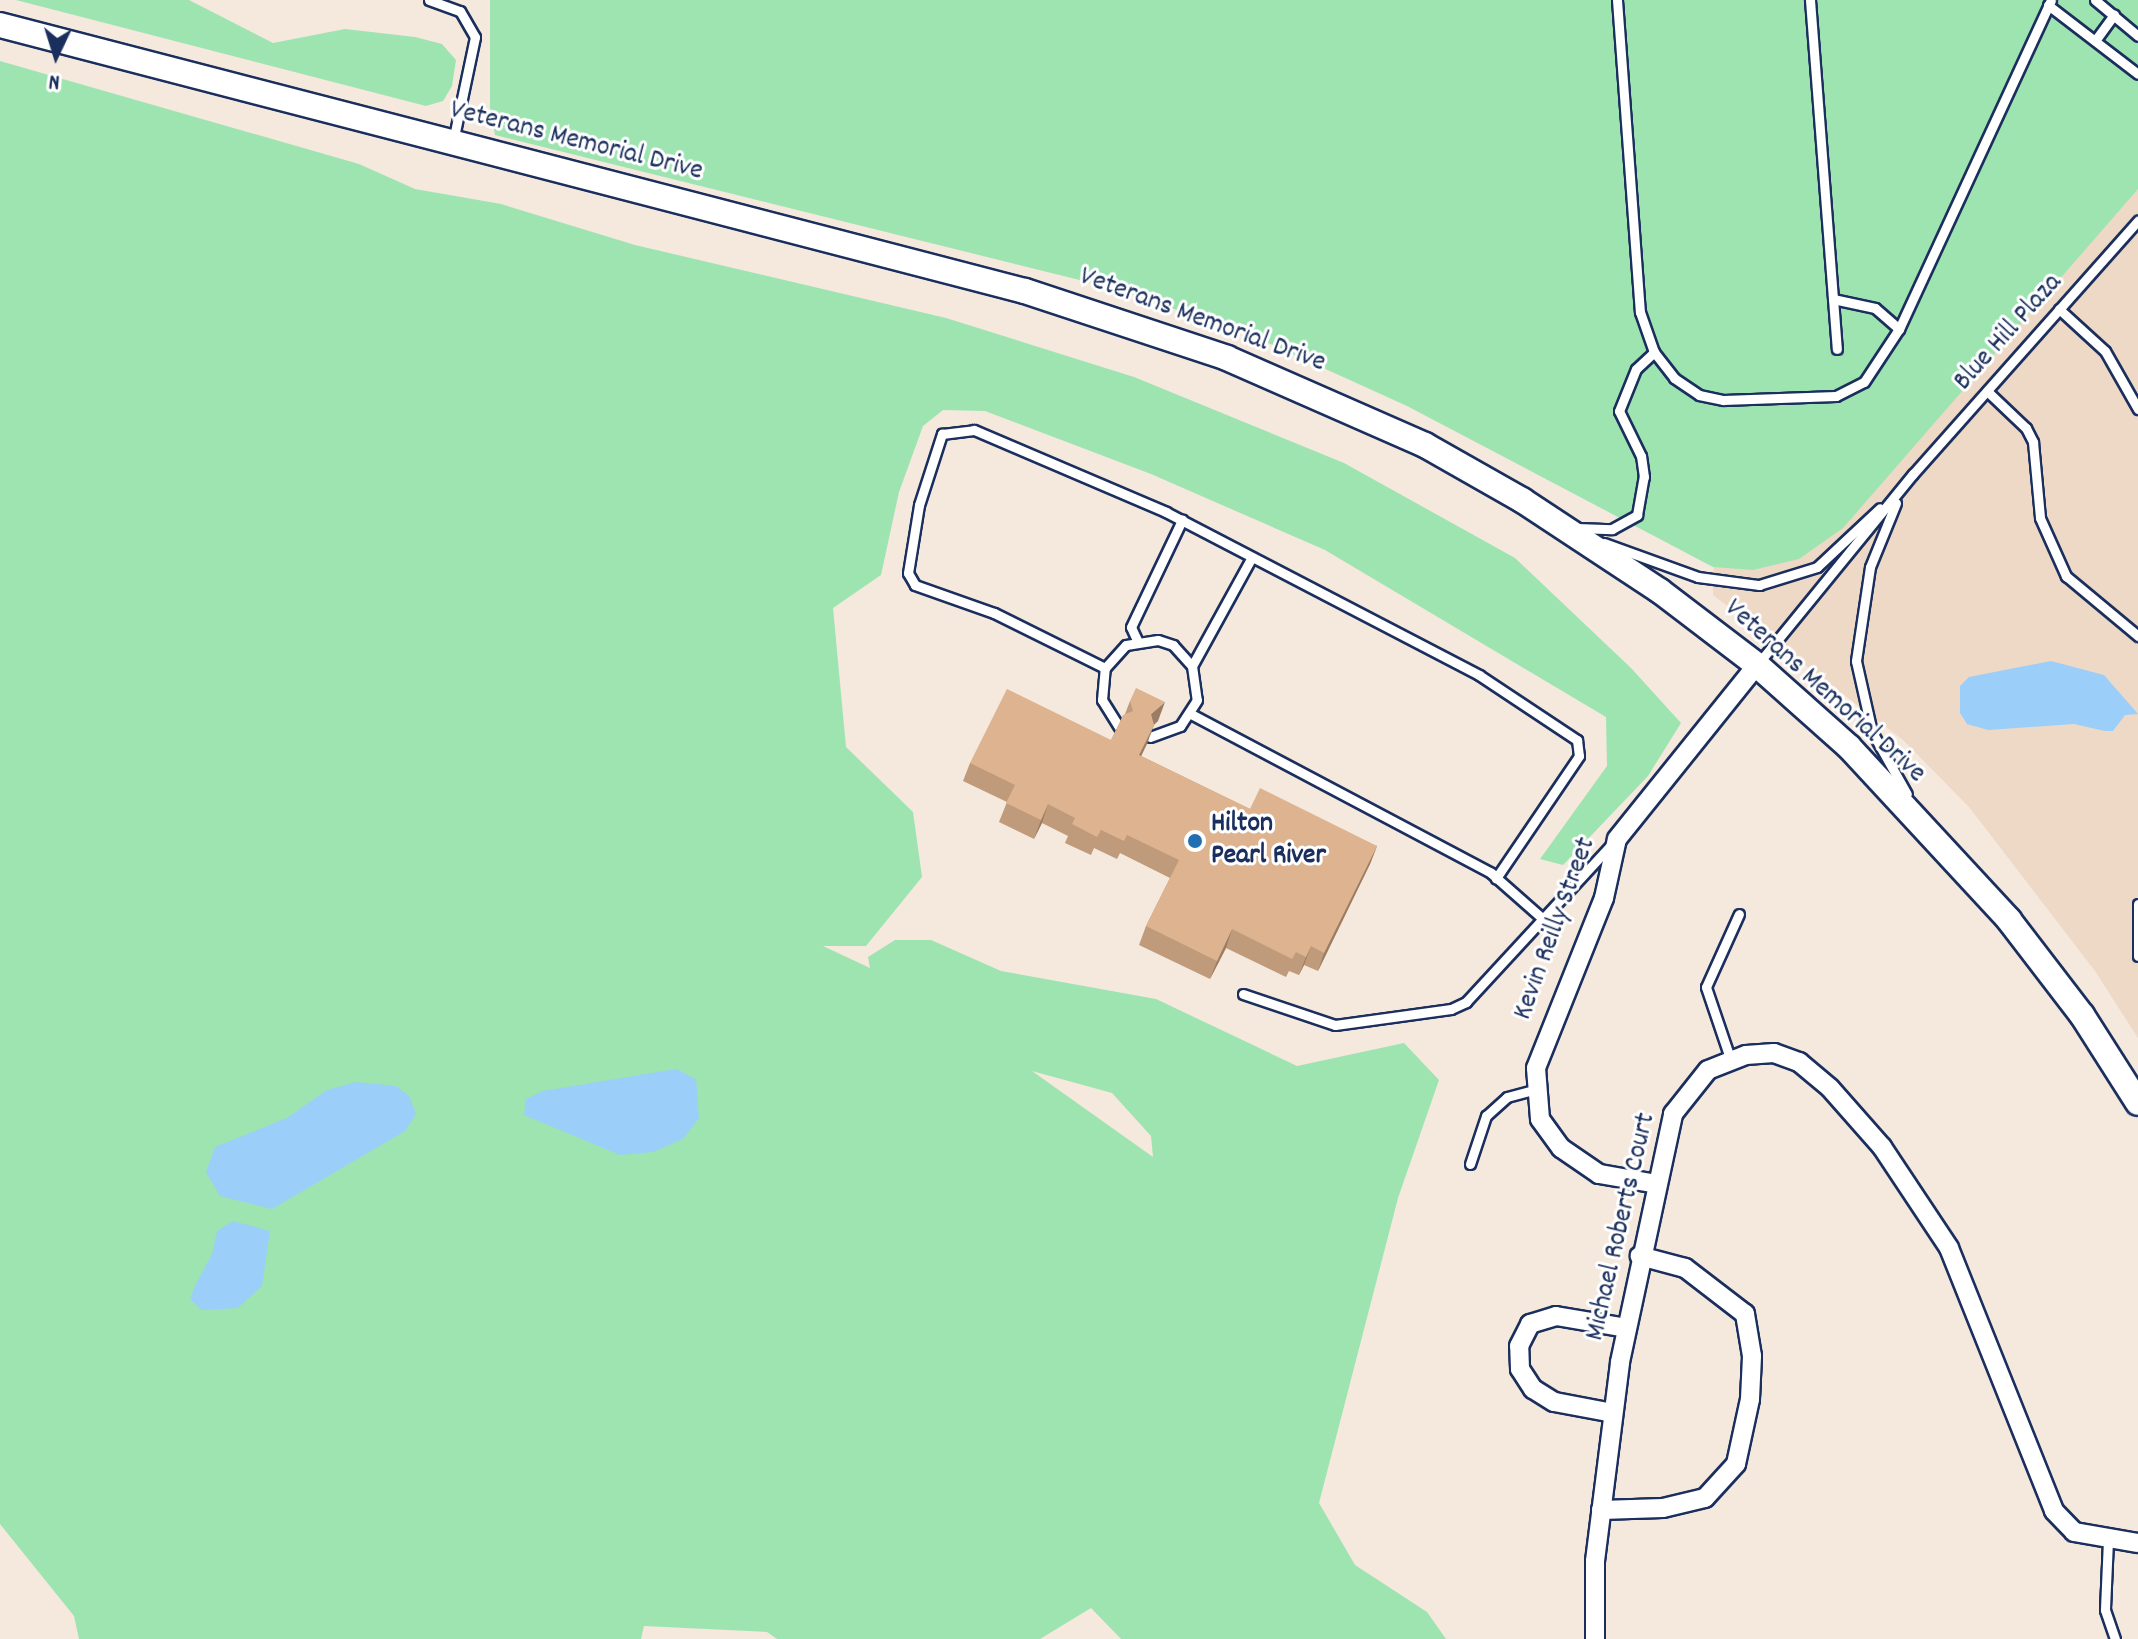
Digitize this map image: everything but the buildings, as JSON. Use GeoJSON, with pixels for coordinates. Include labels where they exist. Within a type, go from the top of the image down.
{"type":"FeatureCollection","features":[{"type":"Feature","properties":{"kind":"street","name":"Veterans Memorial Drive"},"geometry":{"type":"LineString","coordinates":[[0,25],[955,271],[1177,339],[1377,421],[1473,471],[1566,528],[1757,665],[1931,831],[2045,965],[2138,1103]]}},
{"type":"Feature","properties":{"kind":"street","name":"Kevin Reilly Street"},"geometry":{"type":"LineString","coordinates":[[1657,1184],[1599,1174],[1561,1148],[1540,1119],[1536,1068],[1604,898],[1617,839],[1757,665]]}},
{"type":"Feature","properties":{"kind":"street","name":"Michael Roberts Court"},"geometry":{"type":"LineString","coordinates":[[1595,1639],[1601,1510],[1613,1413],[1640,1256],[1673,1114],[1708,1070],[1731,1061],[1774,1053],[1799,1062],[1830,1088],[1882,1147],[1949,1248],[2054,1511],[2074,1532],[2138,1543]]}},
{"type":"Feature","properties":{"kind":"street"},"geometry":{"type":"LineString","coordinates":[[1601,1510],[1663,1508],[1705,1498],[1736,1464],[1750,1399],[1752,1356],[1745,1314],[1685,1268],[1640,1256]]}},
{"type":"Feature","properties":{"kind":"street"},"geometry":{"type":"LineString","coordinates":[[1613,1413],[1554,1402],[1533,1389],[1520,1369],[1519,1346],[1530,1324],[1556,1316],[1626,1328]]}},
{"type":"Feature","properties":{"kind":"lane"},"geometry":{"type":"LineString","coordinates":[[429,0],[460,11],[475,37],[453,141]]}},
{"type":"Feature","properties":{"kind":"lane"},"geometry":{"type":"LineString","coordinates":[[1617,0],[1640,312],[1654,352],[1674,378],[1699,395],[1723,400],[1836,396],[1864,382],[1899,329],[2050,2],[2138,74]]}},
{"type":"Feature","properties":{"kind":"lane"},"geometry":{"type":"LineString","coordinates":[[1810,0],[1837,349]]}},
{"type":"Feature","properties":{"kind":"lane"},"geometry":{"type":"LineString","coordinates":[[2095,0],[2138,36]]}},
{"type":"Feature","properties":{"kind":"lane"},"geometry":{"type":"LineString","coordinates":[[2097,38],[2114,15]]}},
{"type":"Feature","properties":{"kind":"lane","name":"Blue Hill Plaza"},"geometry":{"type":"LineString","coordinates":[[1757,665],[1913,474],[2138,221]]}},
{"type":"Feature","properties":{"kind":"lane"},"geometry":{"type":"LineString","coordinates":[[1833,299],[1875,308],[1899,329]]}},
{"type":"Feature","properties":{"kind":"lane"},"geometry":{"type":"LineString","coordinates":[[2059,309],[2105,351],[2138,409]]}},
{"type":"Feature","properties":{"kind":"lane"},"geometry":{"type":"LineString","coordinates":[[1566,528],[1612,529],[1637,515],[1644,477],[1641,456],[1619,411],[1636,369],[1654,352]]}},
{"type":"Feature","properties":{"kind":"lane"},"geometry":{"type":"LineString","coordinates":[[1987,391],[2014,415],[2033,442],[2040,518],[2060,567],[2080,592],[2138,636]]}},
{"type":"Feature","properties":{"kind":"lane"},"geometry":{"type":"LineString","coordinates":[[1105,668],[994,613],[915,585],[908,573],[919,505],[942,434],[974,430],[1182,520],[1479,675],[1577,740],[1579,756],[1496,878]]}},
{"type":"Feature","properties":{"kind":"lane","name":"Blue Hill Plaza"},"geometry":{"type":"LineString","coordinates":[[1566,528],[1718,582],[1779,582],[1836,553],[1913,474]]}},
{"type":"Feature","properties":{"kind":"lane","name":"Blue Hill Plaza"},"geometry":{"type":"LineString","coordinates":[[1913,474],[1870,567],[1856,661],[1872,732],[1931,831]]}},
{"type":"Feature","properties":{"kind":"lane"},"geometry":{"type":"LineString","coordinates":[[1137,640],[1131,627],[1182,520]]}},
{"type":"Feature","properties":{"kind":"lane"},"geometry":{"type":"LineString","coordinates":[[1192,666],[1252,557]]}},
{"type":"Feature","properties":{"kind":"lane"},"geometry":{"type":"LineString","coordinates":[[1119,727],[1102,700],[1105,668],[1114,655],[1137,640],[1173,645],[1192,666],[1198,684],[1191,714],[1180,726],[1150,737]]}},
{"type":"Feature","properties":{"kind":"lane"},"geometry":{"type":"LineString","coordinates":[[1191,714],[1229,730],[1496,878],[1543,919]]}},
{"type":"Feature","properties":{"kind":"lane"},"geometry":{"type":"LineString","coordinates":[[1243,994],[1335,1025],[1451,1009],[1466,1002],[1617,839]]}},
{"type":"Feature","properties":{"kind":"lane"},"geometry":{"type":"LineString","coordinates":[[2138,904],[2138,956]]}},
{"type":"Feature","properties":{"kind":"lane"},"geometry":{"type":"LineString","coordinates":[[1731,1061],[1706,987],[1739,914]]}},
{"type":"Feature","properties":{"kind":"lane"},"geometry":{"type":"LineString","coordinates":[[1470,1164],[1486,1116],[1507,1097],[1536,1089]]}},
{"type":"Feature","properties":{"kind":"lane"},"geometry":{"type":"LineString","coordinates":[[2108,1540],[2105,1610],[2115,1639]]}},
{"type":"Feature","properties":{"kind":"shaded area"},"geometry":{"type":"Polygon","coordinates":[[[2138,107],[2138,1038],[2095,971],[1969,807],[1903,740],[1713,595],[1714,560],[2138,107]]]}},
{"type":"Feature","properties":{"kind":"green space"},"geometry":{"type":"Polygon","coordinates":[[[16,0],[189,0],[273,43],[345,29],[415,37],[442,44],[456,60],[452,86],[443,101],[426,106],[16,0]]]}},
{"type":"Feature","properties":{"kind":"green space"},"geometry":{"type":"Polygon","coordinates":[[[490,0],[2138,0],[2138,189],[1843,528],[1799,559],[1753,570],[1713,567],[1407,406],[1255,337],[1116,289],[495,135],[490,108],[490,0]]]}},
{"type":"Feature","properties":{"kind":"green space"},"geometry":{"type":"Polygon","coordinates":[[[0,61],[359,164],[415,189],[501,204],[635,245],[946,318],[1134,377],[1344,463],[1515,558],[1631,668],[1681,723],[1648,776],[1563,865],[1540,859],[1607,766],[1606,717],[1325,550],[1151,474],[985,411],[943,410],[923,426],[899,492],[881,575],[833,608],[846,747],[913,812],[922,877],[866,946],[823,946],[870,968],[868,957],[895,940],[931,940],[1001,971],[1156,999],[1297,1066],[1404,1043],[1439,1080],[1398,1198],[1319,1503],[1355,1565],[1427,1612],[1446,1639],[1121,1639],[1091,1608],[1040,1639],[777,1639],[767,1632],[644,1626],[641,1639],[79,1639],[74,1616],[0,1524],[0,61]],[[1032,1071],[1153,1157],[1151,1136],[1112,1093],[1032,1071]]]}},
{"type":"Feature","properties":{"kind":"water"},"geometry":{"type":"Polygon","coordinates":[[[2051,661],[2104,675],[2138,714],[2125,715],[2113,731],[2074,724],[1988,730],[1967,724],[1960,713],[1960,686],[1969,677],[2051,661]]]}},
{"type":"Feature","properties":{"kind":"water"},"geometry":{"type":"Polygon","coordinates":[[[676,1069],[696,1079],[699,1118],[683,1139],[653,1152],[620,1155],[524,1115],[526,1099],[543,1091],[676,1069]]]}},
{"type":"Feature","properties":{"kind":"water"},"geometry":{"type":"Polygon","coordinates":[[[356,1082],[396,1086],[409,1096],[416,1114],[405,1131],[272,1209],[220,1196],[206,1172],[215,1147],[287,1118],[327,1090],[356,1082]]]}},
{"type":"Feature","properties":{"kind":"water"},"geometry":{"type":"Polygon","coordinates":[[[233,1221],[270,1231],[262,1286],[238,1308],[202,1310],[190,1299],[212,1254],[217,1231],[233,1221]]]}},
{"type":"Feature","properties":{"kind":"place","name":"Hilton Pearl River"},"geometry":{"type":"Point","coordinates":[1195,841]}}]}
